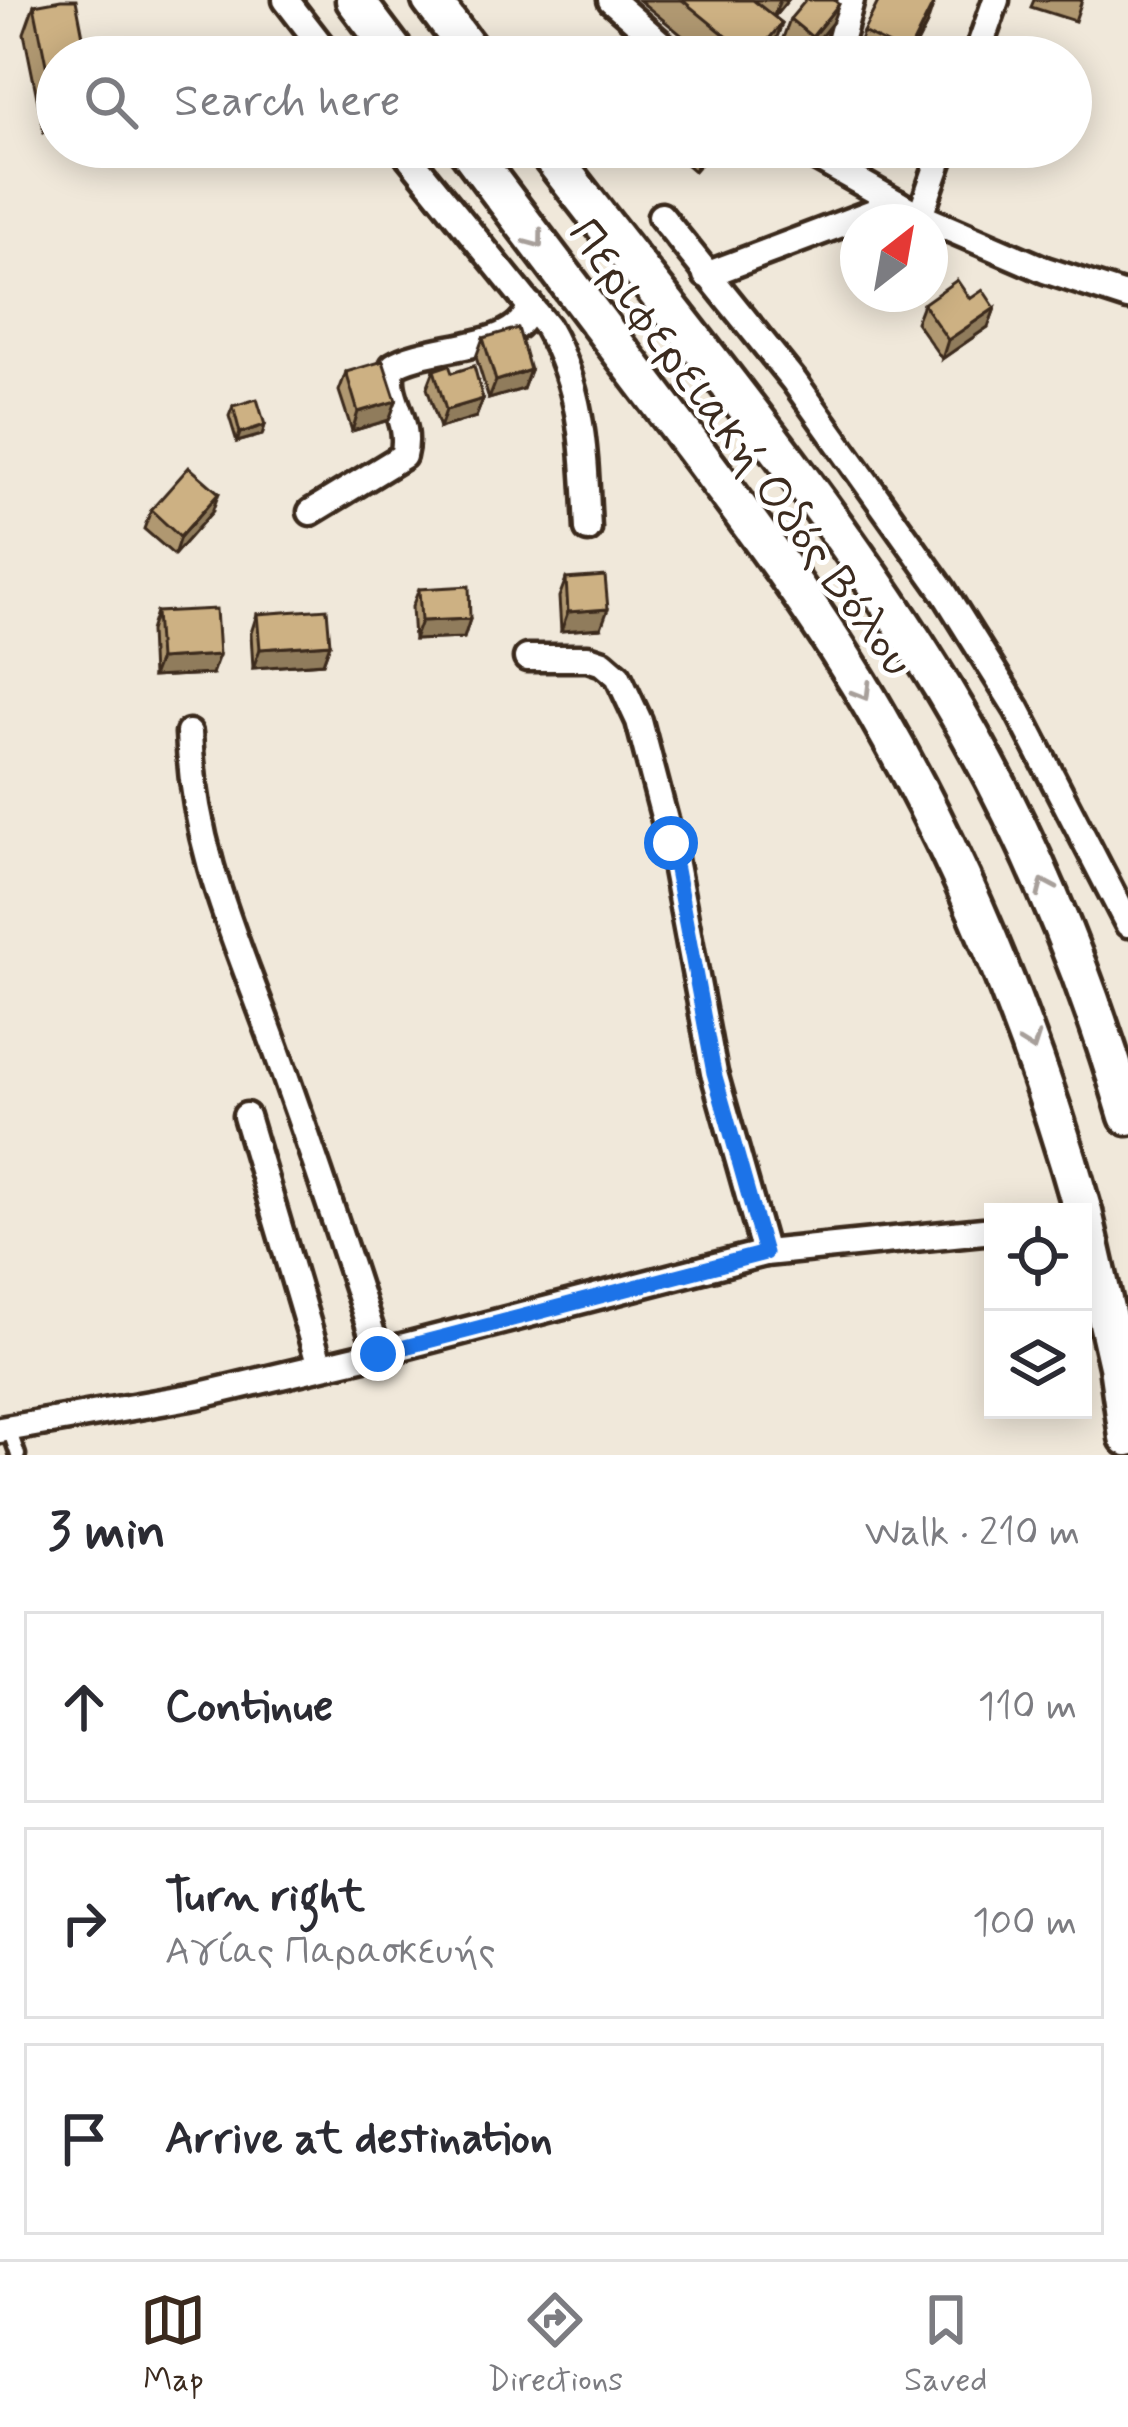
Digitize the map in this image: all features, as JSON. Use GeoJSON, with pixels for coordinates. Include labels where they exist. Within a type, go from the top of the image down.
{"type":"FeatureCollection","features":[{"type":"Feature","properties":{"kind":"main road"},"geometry":{"type":"LineString","coordinates":[[356,0],[383,36]]}},
{"type":"Feature","properties":{"kind":"main road"},"geometry":{"type":"LineString","coordinates":[[431,0],[459,36]]}},
{"type":"Feature","properties":{"kind":"main road","name":"Περιφερειακή Οδός Βόλου"},"geometry":{"type":"LineString","coordinates":[[482,168],[774,555],[878,716],[1003,970],[1043,1076],[1080,1203]]}},
{"type":"Feature","properties":{"kind":"main road","name":"Περιφερειακή Οδός Βόλου"},"geometry":{"type":"LineString","coordinates":[[560,168],[852,549],[946,693],[1060,921],[1128,1116]]}},
{"type":"Feature","properties":{"kind":"main road","name":"Περιφερειακή Οδός Βόλου"},"geometry":{"type":"LineString","coordinates":[[1092,1252],[1118,1366],[1128,1437]]}},
{"type":"Feature","properties":{"kind":"street"},"geometry":{"type":"LineString","coordinates":[[286,0],[314,36]]}},
{"type":"Feature","properties":{"kind":"street"},"geometry":{"type":"LineString","coordinates":[[611,0],[652,36]]}},
{"type":"Feature","properties":{"kind":"street"},"geometry":{"type":"LineString","coordinates":[[842,36],[851,0]]}},
{"type":"Feature","properties":{"kind":"street"},"geometry":{"type":"LineString","coordinates":[[983,36],[996,0]]}},
{"type":"Feature","properties":{"kind":"street"},"geometry":{"type":"LineString","coordinates":[[418,168],[560,349],[578,396],[588,529]]}},
{"type":"Feature","properties":{"kind":"street"},"geometry":{"type":"LineString","coordinates":[[839,168],[897,203]]}},
{"type":"Feature","properties":{"kind":"street"},"geometry":{"type":"LineString","coordinates":[[924,204],[937,168]]}},
{"type":"Feature","properties":{"kind":"street"},"geometry":{"type":"LineString","coordinates":[[706,274],[897,203]]}},
{"type":"Feature","properties":{"kind":"street"},"geometry":{"type":"LineString","coordinates":[[661,215],[878,494],[961,619],[1017,709],[1128,924]]}},
{"type":"Feature","properties":{"kind":"street"},"geometry":{"type":"LineString","coordinates":[[948,228],[1045,270],[1128,297]]}},
{"type":"Feature","properties":{"kind":"street"},"geometry":{"type":"LineString","coordinates":[[311,512],[403,456],[407,434],[392,390],[389,372],[393,366],[418,355],[508,334],[526,320],[530,305]]}},
{"type":"Feature","properties":{"kind":"street"},"geometry":{"type":"LineString","coordinates":[[527,658],[588,658],[603,663],[618,676],[639,721],[671,843],[714,1073],[765,1253]]}},
{"type":"Feature","properties":{"kind":"street"},"geometry":{"type":"LineString","coordinates":[[189,733],[194,801],[229,932],[325,1185],[378,1354]]}},
{"type":"Feature","properties":{"kind":"street"},"geometry":{"type":"LineString","coordinates":[[246,1116],[320,1366]]}},
{"type":"Feature","properties":{"kind":"street"},"geometry":{"type":"LineString","coordinates":[[4,1429],[196,1396],[378,1354],[765,1253],[984,1231]]}},
{"type":"Feature","properties":{"kind":"lane"},"geometry":{"type":"LineString","coordinates":[[4,1429],[18,1455]]}},
{"type":"Feature","properties":{"kind":"building"},"geometry":{"type":"Polygon","coordinates":[[[76,0],[83,36],[40,36],[34,5],[76,0]]]}},
{"type":"Feature","properties":{"kind":"building"},"geometry":{"type":"Polygon","coordinates":[[[682,0],[753,0],[782,23],[771,36],[726,36],[682,0]]]}},
{"type":"Feature","properties":{"kind":"building"},"geometry":{"type":"Polygon","coordinates":[[[806,0],[839,4],[813,36],[790,19],[806,0]]]}},
{"type":"Feature","properties":{"kind":"building"},"geometry":{"type":"Polygon","coordinates":[[[879,0],[935,0],[917,36],[863,32],[879,0]]]}},
{"type":"Feature","properties":{"kind":"building"},"geometry":{"type":"Polygon","coordinates":[[[957,280],[970,299],[983,290],[995,308],[948,340],[929,312],[948,312],[948,286],[957,280]]]}},
{"type":"Feature","properties":{"kind":"building"},"geometry":{"type":"Polygon","coordinates":[[[518,328],[530,370],[496,381],[483,338],[518,328]]]}},
{"type":"Feature","properties":{"kind":"building"},"geometry":{"type":"Polygon","coordinates":[[[383,361],[396,401],[358,412],[346,372],[383,361]]]}},
{"type":"Feature","properties":{"kind":"building"},"geometry":{"type":"Polygon","coordinates":[[[449,365],[452,373],[474,366],[483,399],[446,410],[434,370],[449,365]]]}},
{"type":"Feature","properties":{"kind":"building"},"geometry":{"type":"Polygon","coordinates":[[[257,399],[265,425],[240,433],[233,406],[257,399]]]}},
{"type":"Feature","properties":{"kind":"building"},"geometry":{"type":"Polygon","coordinates":[[[189,467],[219,493],[180,537],[151,510],[189,467]]]}},
{"type":"Feature","properties":{"kind":"building"},"geometry":{"type":"Polygon","coordinates":[[[605,576],[608,609],[568,612],[566,579],[605,576]]]}},
{"type":"Feature","properties":{"kind":"building"},"geometry":{"type":"Polygon","coordinates":[[[469,586],[470,619],[421,621],[419,589],[469,586]]]}},
{"type":"Feature","properties":{"kind":"building"},"geometry":{"type":"Polygon","coordinates":[[[216,609],[219,655],[159,659],[156,612],[216,609]]]}},
{"type":"Feature","properties":{"kind":"building"},"geometry":{"type":"Polygon","coordinates":[[[327,609],[330,644],[260,649],[257,614],[327,609]]]}},
{"type":"Feature","properties":{"kind":"route"},"geometry":{"type":"LineString","coordinates":[[378,1354],[765,1253],[714,1073],[671,843]]}}]}
